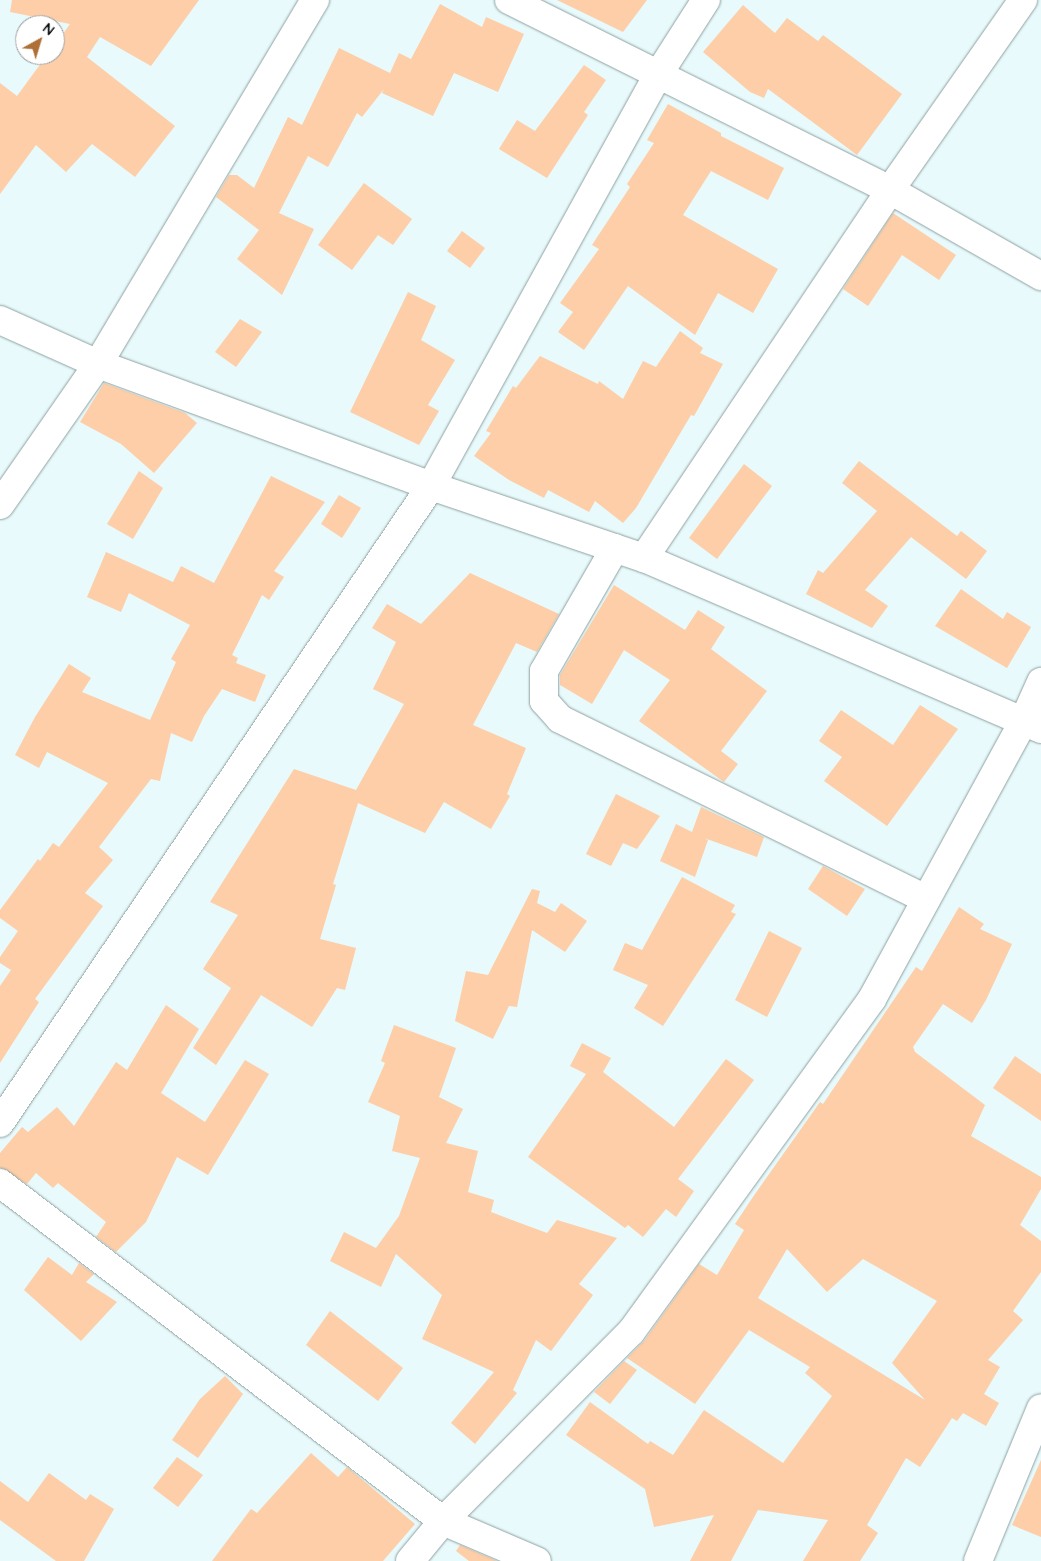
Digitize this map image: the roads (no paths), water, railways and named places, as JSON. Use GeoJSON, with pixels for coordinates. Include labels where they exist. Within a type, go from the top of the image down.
{"type":"FeatureCollection","features":[{"type":"Feature","properties":{"kind":"street"},"geometry":{"type":"LineString","coordinates":[[0,505],[98,364],[315,0]]}},
{"type":"Feature","properties":{"kind":"street"},"geometry":{"type":"LineString","coordinates":[[509,0],[890,190],[1041,276]]}},
{"type":"Feature","properties":{"kind":"street"},"geometry":{"type":"LineString","coordinates":[[0,1123],[431,486],[658,75],[706,0]]}},
{"type":"Feature","properties":{"kind":"street"},"geometry":{"type":"LineString","coordinates":[[644,558],[890,190],[1023,0]]}},
{"type":"Feature","properties":{"kind":"street"},"geometry":{"type":"LineString","coordinates":[[0,320],[98,364],[431,486],[644,558],[1032,726]]}},
{"type":"Feature","properties":{"kind":"street"},"geometry":{"type":"LineString","coordinates":[[615,548],[544,671],[544,701],[560,719],[926,900]]}},
{"type":"Feature","properties":{"kind":"street"},"geometry":{"type":"LineString","coordinates":[[410,1561],[443,1521],[631,1332],[872,999],[926,900],[1032,726],[1041,682]]}},
{"type":"Feature","properties":{"kind":"street"},"geometry":{"type":"LineString","coordinates":[[0,1183],[443,1521],[537,1561]]}},
{"type":"Feature","properties":{"kind":"street"},"geometry":{"type":"LineString","coordinates":[[978,1561],[1041,1408]]}}]}
